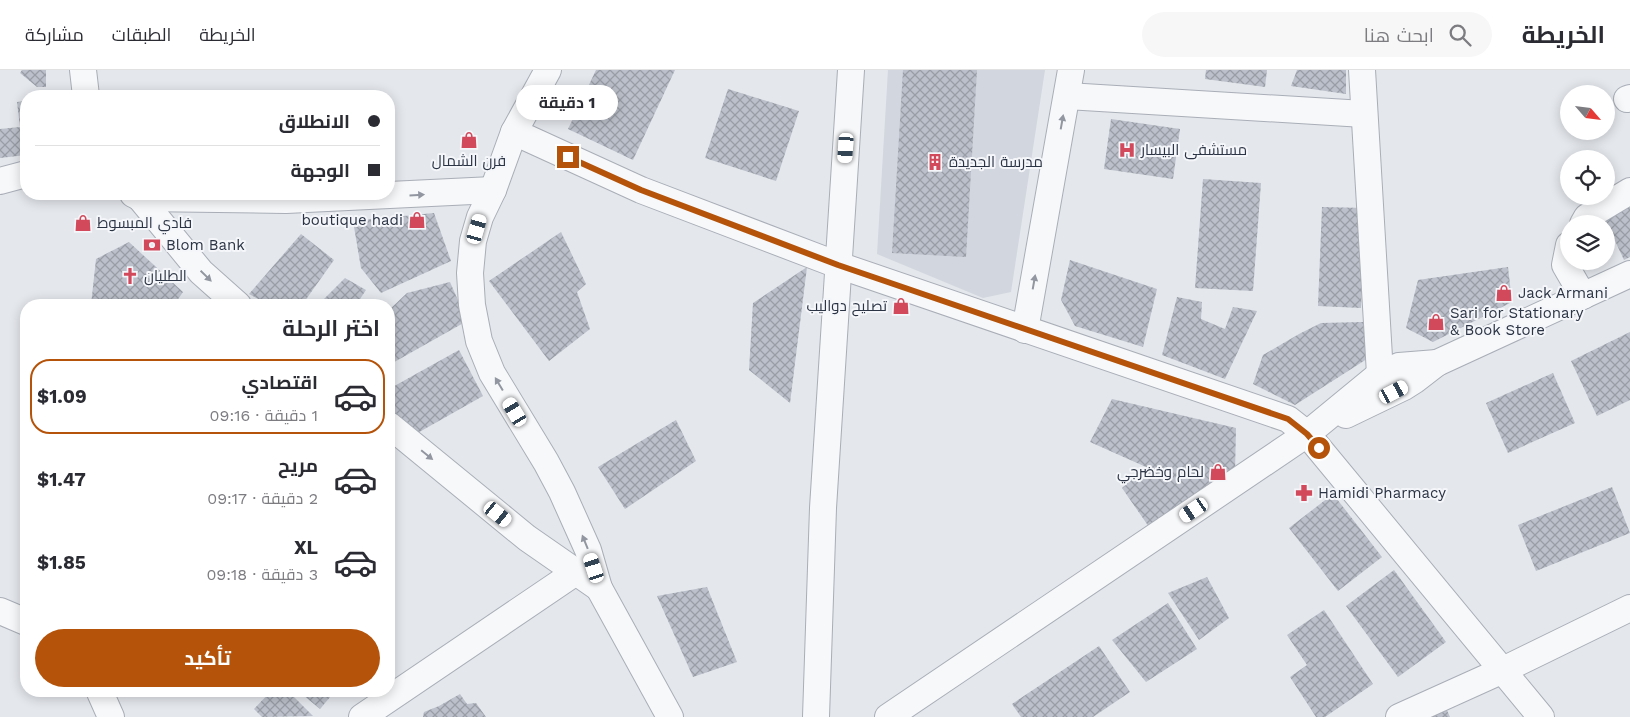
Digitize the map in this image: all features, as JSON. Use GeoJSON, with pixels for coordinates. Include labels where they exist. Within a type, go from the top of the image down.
{"type":"FeatureCollection","features":[{"type":"Feature","properties":{"kind":"street"},"geometry":{"type":"LineString","coordinates":[[83,70],[85,90]]}},
{"type":"Feature","properties":{"kind":"street"},"geometry":{"type":"LineString","coordinates":[[548,70],[514,132],[493,190],[480,217],[474,241],[470,273],[472,305],[479,341],[492,372],[562,492],[588,550],[599,588],[670,717]]}},
{"type":"Feature","properties":{"kind":"street"},"geometry":{"type":"LineString","coordinates":[[816,717],[823,508],[851,70]]}},
{"type":"Feature","properties":{"kind":"street"},"geometry":{"type":"LineString","coordinates":[[1025,330],[1071,70]]}},
{"type":"Feature","properties":{"kind":"street"},"geometry":{"type":"LineString","coordinates":[[1362,70],[1380,374]]}},
{"type":"Feature","properties":{"kind":"street"},"geometry":{"type":"LineString","coordinates":[[1067,96],[1364,114]]}},
{"type":"Feature","properties":{"kind":"street"},"geometry":{"type":"LineString","coordinates":[[514,132],[641,190],[838,265],[1288,419],[1307,434],[1501,671],[1541,717]]}},
{"type":"Feature","properties":{"kind":"street"},"geometry":{"type":"LineString","coordinates":[[0,181],[20,176]]}},
{"type":"Feature","properties":{"kind":"street"},"geometry":{"type":"LineString","coordinates":[[395,195],[493,190]]}},
{"type":"Feature","properties":{"kind":"street"},"geometry":{"type":"LineString","coordinates":[[1590,215],[1630,191]]}},
{"type":"Feature","properties":{"kind":"street"},"geometry":{"type":"LineString","coordinates":[[141,200],[201,272],[231,299]]}},
{"type":"Feature","properties":{"kind":"street"},"geometry":{"type":"LineString","coordinates":[[1568,270],[1583,296]]}},
{"type":"Feature","properties":{"kind":"street"},"geometry":{"type":"LineString","coordinates":[[1307,434],[1400,389],[1416,380],[1437,363],[1630,274]]}},
{"type":"Feature","properties":{"kind":"street"},"geometry":{"type":"LineString","coordinates":[[888,717],[1307,434],[1380,374],[1399,366],[1437,363]]}},
{"type":"Feature","properties":{"kind":"street"},"geometry":{"type":"LineString","coordinates":[[395,430],[527,538],[599,588]]}},
{"type":"Feature","properties":{"kind":"street"},"geometry":{"type":"LineString","coordinates":[[395,695],[576,572]]}},
{"type":"Feature","properties":{"kind":"street"},"geometry":{"type":"LineString","coordinates":[[1399,717],[1501,671],[1630,608]]}},
{"type":"Feature","properties":{"kind":"street"},"geometry":{"type":"LineString","coordinates":[[0,611],[20,619]]}},
{"type":"Feature","properties":{"kind":"street"},"geometry":{"type":"LineString","coordinates":[[102,697],[111,717]]}},
{"type":"Feature","properties":{"kind":"street"},"geometry":{"type":"LineString","coordinates":[[362,717],[392,697]]}},
{"type":"Feature","properties":{"kind":"shaded area"},"geometry":{"type":"Polygon","coordinates":[[[888,70],[1045,70],[1011,292],[983,298],[877,254],[888,70]]]}},
{"type":"Feature","properties":{"kind":"building"},"geometry":{"type":"Polygon","coordinates":[[[22,70],[46,70],[46,87],[37,87],[20,73],[22,70]]]}},
{"type":"Feature","properties":{"kind":"building"},"geometry":{"type":"Polygon","coordinates":[[[596,70],[675,70],[633,160],[568,129],[596,70]]]}},
{"type":"Feature","properties":{"kind":"building","name":"مدرسة الجديدة"},"geometry":{"type":"Polygon","coordinates":[[[903,70],[977,70],[966,257],[892,253],[903,70]]]}},
{"type":"Feature","properties":{"kind":"building"},"geometry":{"type":"Polygon","coordinates":[[[1206,70],[1267,70],[1265,87],[1205,79],[1206,70]]]}},
{"type":"Feature","properties":{"kind":"building"},"geometry":{"type":"Polygon","coordinates":[[[1297,70],[1346,70],[1346,94],[1291,86],[1297,70]]]}},
{"type":"Feature","properties":{"kind":"building"},"geometry":{"type":"Polygon","coordinates":[[[728,89],[799,111],[776,181],[705,158],[728,89]]]}},
{"type":"Feature","properties":{"kind":"building"},"geometry":{"type":"Polygon","coordinates":[[[17,102],[20,102],[20,127],[17,102]]]}},
{"type":"Feature","properties":{"kind":"building"},"geometry":{"type":"Polygon","coordinates":[[[1111,119],[1180,129],[1173,179],[1104,169],[1111,119]]]}},
{"type":"Feature","properties":{"kind":"building"},"geometry":{"type":"Polygon","coordinates":[[[20,127],[20,156],[0,158],[0,129],[20,127]]]}},
{"type":"Feature","properties":{"kind":"building"},"geometry":{"type":"Polygon","coordinates":[[[1203,179],[1261,183],[1253,291],[1195,288],[1203,179]]]}},
{"type":"Feature","properties":{"kind":"building"},"geometry":{"type":"Polygon","coordinates":[[[1630,199],[1630,257],[1624,260],[1615,241],[1615,215],[1603,215],[1602,213],[1630,199]]]}},
{"type":"Feature","properties":{"kind":"building"},"geometry":{"type":"Polygon","coordinates":[[[1322,207],[1365,208],[1361,308],[1318,306],[1322,207]]]}},
{"type":"Feature","properties":{"kind":"building"},"geometry":{"type":"Polygon","coordinates":[[[434,213],[451,261],[381,293],[361,268],[353,221],[434,213]]]}},
{"type":"Feature","properties":{"kind":"building"},"geometry":{"type":"Polygon","coordinates":[[[561,232],[586,284],[577,292],[590,329],[549,361],[489,281],[561,232]]]}},
{"type":"Feature","properties":{"kind":"building"},"geometry":{"type":"Polygon","coordinates":[[[301,234],[334,260],[306,299],[258,299],[249,294],[301,234]]]}},
{"type":"Feature","properties":{"kind":"building","name":"الطليان"},"geometry":{"type":"Polygon","coordinates":[[[129,242],[183,292],[178,299],[92,299],[96,259],[129,242]]]}},
{"type":"Feature","properties":{"kind":"building"},"geometry":{"type":"Polygon","coordinates":[[[1070,260],[1157,289],[1143,347],[1075,326],[1061,300],[1070,260]]]}},
{"type":"Feature","properties":{"kind":"building"},"geometry":{"type":"Polygon","coordinates":[[[807,267],[790,403],[749,370],[753,303],[807,267]]]}},
{"type":"Feature","properties":{"kind":"building"},"geometry":{"type":"Polygon","coordinates":[[[1508,267],[1512,302],[1433,342],[1406,328],[1418,280],[1508,267]]]}},
{"type":"Feature","properties":{"kind":"building"},"geometry":{"type":"Polygon","coordinates":[[[345,278],[366,290],[360,299],[324,299],[345,278]]]}},
{"type":"Feature","properties":{"kind":"building"},"geometry":{"type":"Polygon","coordinates":[[[450,282],[467,321],[395,362],[395,304],[407,293],[450,282]]]}},
{"type":"Feature","properties":{"kind":"building"},"geometry":{"type":"Polygon","coordinates":[[[1177,297],[1202,302],[1201,319],[1225,329],[1233,307],[1257,311],[1225,379],[1162,355],[1177,297]]]}},
{"type":"Feature","properties":{"kind":"building"},"geometry":{"type":"Polygon","coordinates":[[[1363,322],[1370,357],[1295,405],[1253,384],[1263,355],[1299,334],[1321,323],[1363,322]]]}},
{"type":"Feature","properties":{"kind":"building"},"geometry":{"type":"Polygon","coordinates":[[[1630,332],[1630,400],[1597,416],[1571,361],[1630,332]]]}},
{"type":"Feature","properties":{"kind":"building"},"geometry":{"type":"Polygon","coordinates":[[[459,350],[483,396],[414,435],[395,420],[395,386],[459,350]]]}},
{"type":"Feature","properties":{"kind":"building"},"geometry":{"type":"Polygon","coordinates":[[[1553,373],[1575,423],[1508,453],[1486,403],[1553,373]]]}},
{"type":"Feature","properties":{"kind":"building"},"geometry":{"type":"Polygon","coordinates":[[[1112,399],[1236,428],[1235,473],[1149,527],[1122,488],[1146,467],[1090,442],[1112,399]]]}},
{"type":"Feature","properties":{"kind":"building"},"geometry":{"type":"Polygon","coordinates":[[[676,420],[696,461],[625,509],[598,467],[676,420]]]}},
{"type":"Feature","properties":{"kind":"building"},"geometry":{"type":"Polygon","coordinates":[[[1612,487],[1630,533],[1536,571],[1518,525],[1612,487]]]}},
{"type":"Feature","properties":{"kind":"building"},"geometry":{"type":"Polygon","coordinates":[[[1333,494],[1382,557],[1338,591],[1289,528],[1333,494]]]}},
{"type":"Feature","properties":{"kind":"building"},"geometry":{"type":"Polygon","coordinates":[[[1394,570],[1446,642],[1398,677],[1346,606],[1394,570]]]}},
{"type":"Feature","properties":{"kind":"building"},"geometry":{"type":"Polygon","coordinates":[[[1207,577],[1229,618],[1199,640],[1168,593],[1207,577]]]}},
{"type":"Feature","properties":{"kind":"building"},"geometry":{"type":"Polygon","coordinates":[[[707,587],[737,662],[693,677],[657,596],[707,587]]]}},
{"type":"Feature","properties":{"kind":"building"},"geometry":{"type":"Polygon","coordinates":[[[1168,603],[1197,649],[1146,682],[1112,640],[1168,603]]]}},
{"type":"Feature","properties":{"kind":"building"},"geometry":{"type":"Polygon","coordinates":[[[1324,610],[1373,684],[1325,717],[1316,717],[1290,677],[1307,665],[1287,635],[1324,610]]]}},
{"type":"Feature","properties":{"kind":"building"},"geometry":{"type":"Polygon","coordinates":[[[1099,646],[1130,692],[1093,717],[1021,717],[1012,704],[1099,646]]]}},
{"type":"Feature","properties":{"kind":"building"},"geometry":{"type":"Polygon","coordinates":[[[460,694],[467,704],[476,703],[486,717],[423,717],[424,712],[460,694]]]}},
{"type":"Feature","properties":{"kind":"building"},"geometry":{"type":"Polygon","coordinates":[[[265,697],[294,697],[313,716],[262,717],[254,709],[265,697]]]}},
{"type":"Feature","properties":{"kind":"building"},"geometry":{"type":"Polygon","coordinates":[[[305,697],[330,697],[320,709],[305,697]]]}},
{"type":"Feature","properties":{"kind":"building"},"geometry":{"type":"Polygon","coordinates":[[[1446,708],[1450,717],[1428,717],[1446,708]]]}},
{"type":"Feature","properties":{"kind":"place","name":"فرن الشمال"},"geometry":{"type":"Point","coordinates":[469,140]}},
{"type":"Feature","properties":{"kind":"place","name":"مستشفی البيسار"},"geometry":{"type":"Point","coordinates":[1127,150]}},
{"type":"Feature","properties":{"kind":"place","name":"مدرسة الجديدة"},"geometry":{"type":"Point","coordinates":[935,162]}},
{"type":"Feature","properties":{"kind":"place","name":"boutique hadi"},"geometry":{"type":"Point","coordinates":[417,220]}},
{"type":"Feature","properties":{"kind":"place","name":"فادي المبسوط"},"geometry":{"type":"Point","coordinates":[83,223]}},
{"type":"Feature","properties":{"kind":"place","name":"Blom Bank"},"geometry":{"type":"Point","coordinates":[152,245]}},
{"type":"Feature","properties":{"kind":"place","name":"الطليان"},"geometry":{"type":"Point","coordinates":[130,276]}},
{"type":"Feature","properties":{"kind":"place","name":"Jack Armani"},"geometry":{"type":"Point","coordinates":[1504,293]}},
{"type":"Feature","properties":{"kind":"place","name":"تصليح دواليب"},"geometry":{"type":"Point","coordinates":[901,306]}},
{"type":"Feature","properties":{"kind":"place","name":"Sari for Stationary & Book Store"},"geometry":{"type":"Point","coordinates":[1436,322]}},
{"type":"Feature","properties":{"kind":"place","name":"لحام وخضرجي"},"geometry":{"type":"Point","coordinates":[1218,472]}},
{"type":"Feature","properties":{"kind":"place","name":"Hamidi Pharmacy"},"geometry":{"type":"Point","coordinates":[1304,493]}},
{"type":"Feature","properties":{"kind":"route"},"geometry":{"type":"LineString","coordinates":[[568,157],[641,190],[838,265],[1245,406],[1288,419],[1307,434],[1319,448]]}}]}
